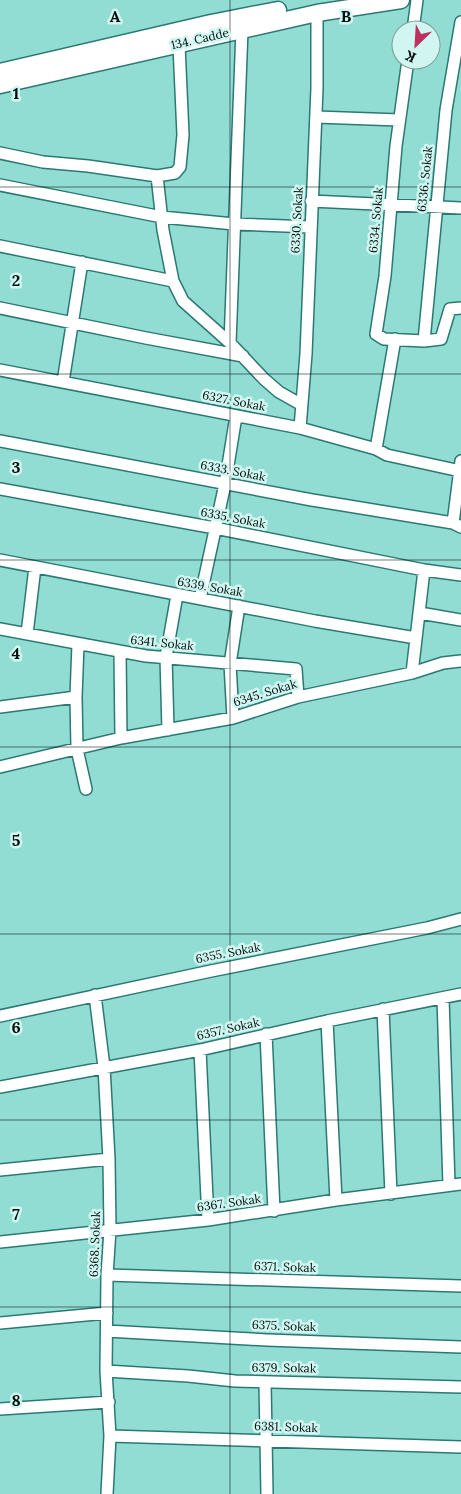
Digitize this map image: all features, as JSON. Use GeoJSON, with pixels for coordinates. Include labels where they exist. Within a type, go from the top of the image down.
{"type":"FeatureCollection","features":[{"type":"Feature","properties":{"kind":"street","name":"134. Cadde"},"geometry":{"type":"LineString","coordinates":[[0,72],[211,23],[332,0]]}},
{"type":"Feature","properties":{"kind":"street","name":"134. Cadde"},"geometry":{"type":"LineString","coordinates":[[0,85],[316,13],[401,0]]}},
{"type":"Feature","properties":{"kind":"street"},"geometry":{"type":"LineString","coordinates":[[414,20],[417,0]]}},
{"type":"Feature","properties":{"kind":"street","name":"6330. Sokak"},"geometry":{"type":"LineString","coordinates":[[300,428],[306,354],[316,117],[316,13]]}},
{"type":"Feature","properties":{"kind":"street","name":"6336. Sokak"},"geometry":{"type":"LineString","coordinates":[[424,341],[446,110],[461,22]]}},
{"type":"Feature","properties":{"kind":"street"},"geometry":{"type":"LineString","coordinates":[[230,343],[242,30]]}},
{"type":"Feature","properties":{"kind":"street"},"geometry":{"type":"LineString","coordinates":[[0,153],[43,162],[158,176],[175,173],[180,167],[182,135],[179,44]]}},
{"type":"Feature","properties":{"kind":"street","name":"6334. Sokak"},"geometry":{"type":"LineString","coordinates":[[407,70],[376,334],[384,339],[424,341]]}},
{"type":"Feature","properties":{"kind":"street"},"geometry":{"type":"LineString","coordinates":[[316,117],[400,120]]}},
{"type":"Feature","properties":{"kind":"street"},"geometry":{"type":"LineString","coordinates":[[158,176],[163,230],[173,281],[183,301],[230,343],[264,379],[279,392],[302,405]]}},
{"type":"Feature","properties":{"kind":"street"},"geometry":{"type":"LineString","coordinates":[[0,186],[162,217],[234,224],[310,227]]}},
{"type":"Feature","properties":{"kind":"street"},"geometry":{"type":"LineString","coordinates":[[312,202],[461,208]]}},
{"type":"Feature","properties":{"kind":"street"},"geometry":{"type":"LineString","coordinates":[[0,246],[173,281]]}},
{"type":"Feature","properties":{"kind":"street"},"geometry":{"type":"LineString","coordinates":[[63,382],[82,262]]}},
{"type":"Feature","properties":{"kind":"street"},"geometry":{"type":"LineString","coordinates":[[0,308],[73,324],[243,356]]}},
{"type":"Feature","properties":{"kind":"street"},"geometry":{"type":"LineString","coordinates":[[424,341],[441,340],[450,310],[461,308]]}},
{"type":"Feature","properties":{"kind":"street"},"geometry":{"type":"LineString","coordinates":[[376,449],[394,339]]}},
{"type":"Feature","properties":{"kind":"street","name":"6327. Sokak"},"geometry":{"type":"LineString","coordinates":[[0,370],[300,428],[376,449],[388,455],[460,466]]}},
{"type":"Feature","properties":{"kind":"street"},"geometry":{"type":"LineString","coordinates":[[200,599],[225,484],[236,416]]}},
{"type":"Feature","properties":{"kind":"street","name":"6333. Sokak"},"geometry":{"type":"LineString","coordinates":[[0,441],[312,500],[457,525]]}},
{"type":"Feature","properties":{"kind":"street"},"geometry":{"type":"LineString","coordinates":[[457,525],[460,466]]}},
{"type":"Feature","properties":{"kind":"street","name":"6335. Sokak"},"geometry":{"type":"LineString","coordinates":[[0,489],[215,528],[424,570],[461,575]]}},
{"type":"Feature","properties":{"kind":"street","name":"6339. Sokak"},"geometry":{"type":"LineString","coordinates":[[0,560],[178,595],[416,638]]}},
{"type":"Feature","properties":{"kind":"street"},"geometry":{"type":"LineString","coordinates":[[27,634],[35,567]]}},
{"type":"Feature","properties":{"kind":"street"},"geometry":{"type":"LineString","coordinates":[[412,673],[424,570]]}},
{"type":"Feature","properties":{"kind":"street"},"geometry":{"type":"LineString","coordinates":[[168,730],[166,657],[178,595]]}},
{"type":"Feature","properties":{"kind":"street"},"geometry":{"type":"LineString","coordinates":[[233,718],[230,664],[239,606]]}},
{"type":"Feature","properties":{"kind":"street"},"geometry":{"type":"LineString","coordinates":[[420,613],[461,620]]}},
{"type":"Feature","properties":{"kind":"street","name":"6341. Sokak"},"geometry":{"type":"LineString","coordinates":[[0,629],[120,652],[296,669],[298,697]]}},
{"type":"Feature","properties":{"kind":"street"},"geometry":{"type":"LineString","coordinates":[[78,644],[77,749],[86,789]]}},
{"type":"Feature","properties":{"kind":"street"},"geometry":{"type":"LineString","coordinates":[[120,652],[121,738]]}},
{"type":"Feature","properties":{"kind":"street","name":"6345. Sokak"},"geometry":{"type":"LineString","coordinates":[[0,767],[121,738],[233,718],[298,697],[412,673],[443,663],[461,661]]}},
{"type":"Feature","properties":{"kind":"street"},"geometry":{"type":"LineString","coordinates":[[0,707],[76,697]]}},
{"type":"Feature","properties":{"kind":"street","name":"6355. Sokak"},"geometry":{"type":"LineString","coordinates":[[0,1016],[426,928],[461,919]]}},
{"type":"Feature","properties":{"kind":"street","name":"6357. Sokak"},"geometry":{"type":"LineString","coordinates":[[0,1087],[200,1050],[266,1034],[461,994]]}},
{"type":"Feature","properties":{"kind":"street","name":"6368. Sokak"},"geometry":{"type":"LineString","coordinates":[[95,995],[104,1067],[109,1159],[110,1230],[107,1275],[106,1371],[110,1436],[107,1494]]}},
{"type":"Feature","properties":{"kind":"street"},"geometry":{"type":"LineString","coordinates":[[443,998],[449,1185]]}},
{"type":"Feature","properties":{"kind":"street"},"geometry":{"type":"LineString","coordinates":[[383,1010],[391,1194]]}},
{"type":"Feature","properties":{"kind":"street"},"geometry":{"type":"LineString","coordinates":[[327,1021],[336,1200]]}},
{"type":"Feature","properties":{"kind":"street"},"geometry":{"type":"LineString","coordinates":[[266,1034],[274,1211]]}},
{"type":"Feature","properties":{"kind":"street"},"geometry":{"type":"LineString","coordinates":[[200,1050],[208,1220]]}},
{"type":"Feature","properties":{"kind":"street"},"geometry":{"type":"LineString","coordinates":[[0,1170],[109,1159]]}},
{"type":"Feature","properties":{"kind":"street","name":"6367. Sokak"},"geometry":{"type":"LineString","coordinates":[[0,1242],[208,1220],[336,1200],[461,1184]]}},
{"type":"Feature","properties":{"kind":"street","name":"6371. Sokak"},"geometry":{"type":"LineString","coordinates":[[107,1275],[461,1286]]}},
{"type":"Feature","properties":{"kind":"street"},"geometry":{"type":"LineString","coordinates":[[0,1323],[107,1313]]}},
{"type":"Feature","properties":{"kind":"street","name":"6375. Sokak"},"geometry":{"type":"LineString","coordinates":[[107,1331],[267,1340],[461,1347]]}},
{"type":"Feature","properties":{"kind":"street","name":"6379. Sokak"},"geometry":{"type":"LineString","coordinates":[[106,1371],[265,1382],[461,1387]]}},
{"type":"Feature","properties":{"kind":"street"},"geometry":{"type":"LineString","coordinates":[[265,1382],[266,1494]]}},
{"type":"Feature","properties":{"kind":"street"},"geometry":{"type":"LineString","coordinates":[[0,1409],[109,1402]]}},
{"type":"Feature","properties":{"kind":"street","name":"6381. Sokak"},"geometry":{"type":"LineString","coordinates":[[110,1436],[461,1447]]}}]}
